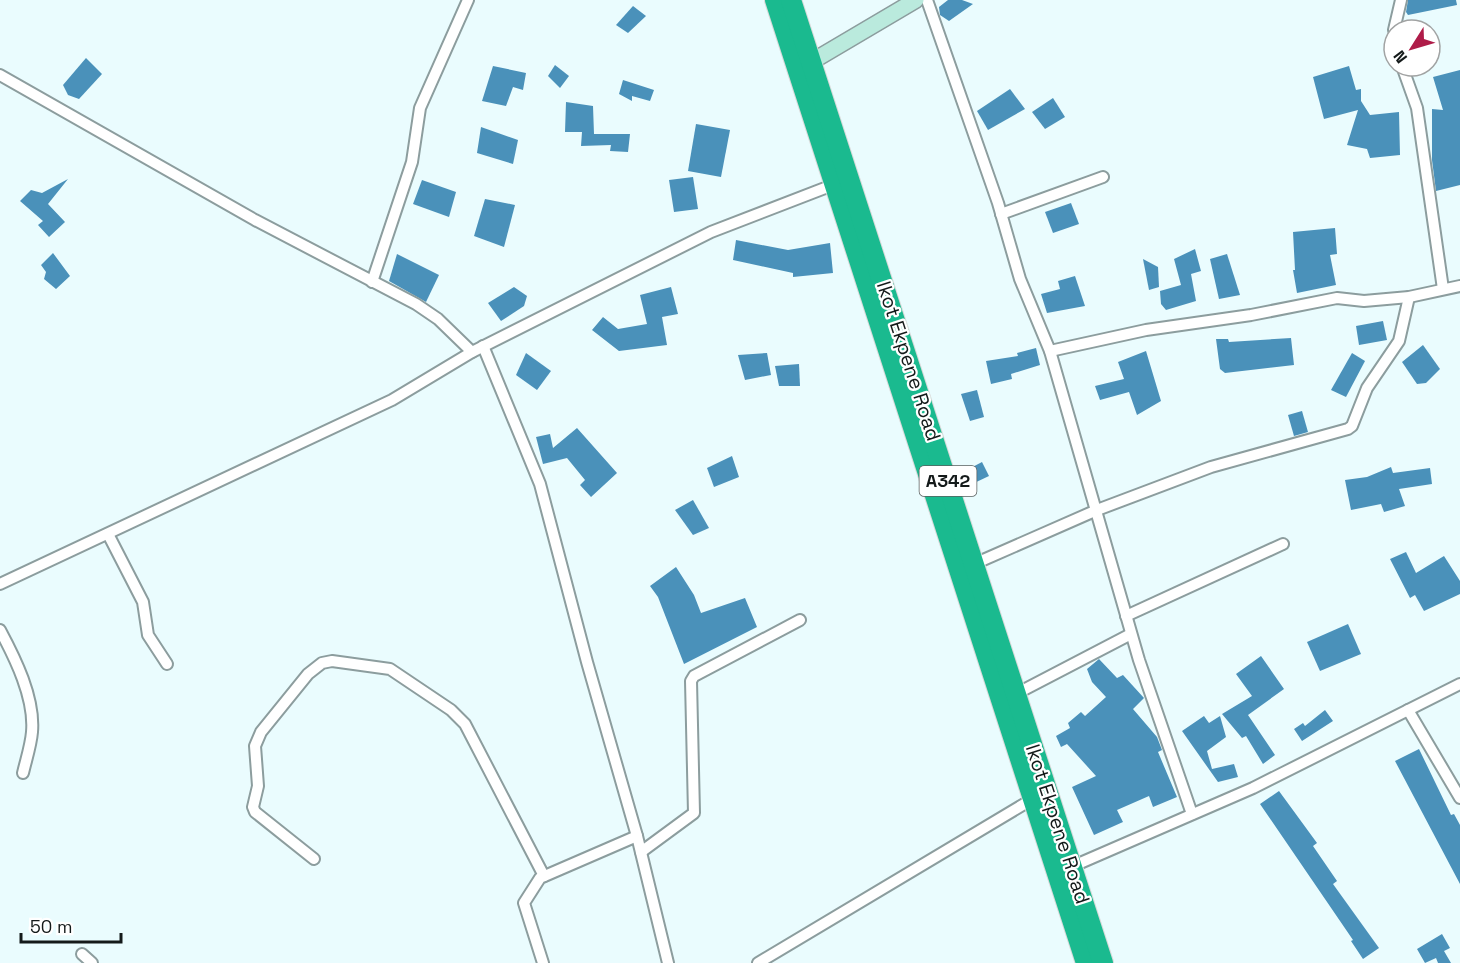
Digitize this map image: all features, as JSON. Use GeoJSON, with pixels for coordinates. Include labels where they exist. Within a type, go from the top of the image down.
{"type":"FeatureCollection","features":[{"type":"Feature","properties":{"kind":"highway","name":"Ikot Ekpene Road"},"geometry":{"type":"LineString","coordinates":[[775,0],[843,181],[974,564],[1009,698]]}},
{"type":"Feature","properties":{"kind":"highway","name":"Ikot Ekpene Road"},"geometry":{"type":"LineString","coordinates":[[791,0],[811,62],[843,181],[1040,795],[1086,963]]}},
{"type":"Feature","properties":{"kind":"highway","name":"Ikot Ekpene Road"},"geometry":{"type":"LineString","coordinates":[[1040,795],[1071,867],[1103,963]]}},
{"type":"Feature","properties":{"kind":"street"},"geometry":{"type":"LineString","coordinates":[[372,282],[412,162],[420,108],[468,0]]}},
{"type":"Feature","properties":{"kind":"street"},"geometry":{"type":"LineString","coordinates":[[811,62],[916,0]]}},
{"type":"Feature","properties":{"kind":"street"},"geometry":{"type":"LineString","coordinates":[[927,0],[1001,214],[1020,279],[1050,351],[1131,634],[1192,814]]}},
{"type":"Feature","properties":{"kind":"street"},"geometry":{"type":"LineString","coordinates":[[1397,18],[1401,0]]}},
{"type":"Feature","properties":{"kind":"street"},"geometry":{"type":"LineString","coordinates":[[0,75],[265,226],[416,304],[438,319],[471,352]]}},
{"type":"Feature","properties":{"kind":"street"},"geometry":{"type":"LineString","coordinates":[[1406,78],[1417,108],[1443,289]]}},
{"type":"Feature","properties":{"kind":"street"},"geometry":{"type":"LineString","coordinates":[[1001,214],[1103,177]]}},
{"type":"Feature","properties":{"kind":"street"},"geometry":{"type":"LineString","coordinates":[[0,584],[393,400],[471,352],[711,232],[843,181]]}},
{"type":"Feature","properties":{"kind":"street"},"geometry":{"type":"LineString","coordinates":[[1050,351],[1146,330],[1251,315],[1337,298],[1364,301],[1410,297],[1460,286]]}},
{"type":"Feature","properties":{"kind":"street"},"geometry":{"type":"LineString","coordinates":[[974,564],[1097,510],[1211,466],[1348,429],[1352,426],[1367,388],[1399,341],[1410,297]]}},
{"type":"Feature","properties":{"kind":"street"},"geometry":{"type":"LineString","coordinates":[[483,346],[540,484],[587,662],[637,836],[668,963]]}},
{"type":"Feature","properties":{"kind":"street"},"geometry":{"type":"LineString","coordinates":[[108,534],[143,602],[148,635],[167,664]]}},
{"type":"Feature","properties":{"kind":"street"},"geometry":{"type":"LineString","coordinates":[[1126,616],[1283,544]]}},
{"type":"Feature","properties":{"kind":"street"},"geometry":{"type":"LineString","coordinates":[[641,852],[694,813],[690,681],[694,676],[800,620]]}},
{"type":"Feature","properties":{"kind":"street"},"geometry":{"type":"LineString","coordinates":[[0,630],[12,653],[29,702],[32,730],[23,773]]}},
{"type":"Feature","properties":{"kind":"street"},"geometry":{"type":"LineString","coordinates":[[1009,698],[1131,634]]}},
{"type":"Feature","properties":{"kind":"street"},"geometry":{"type":"LineString","coordinates":[[314,859],[255,812],[253,807],[258,786],[255,746],[261,732],[308,674],[322,663],[332,661],[390,669],[451,710],[465,724],[544,876]]}},
{"type":"Feature","properties":{"kind":"street"},"geometry":{"type":"LineString","coordinates":[[1071,867],[1253,788],[1460,684]]}},
{"type":"Feature","properties":{"kind":"street"},"geometry":{"type":"LineString","coordinates":[[1408,710],[1460,798]]}},
{"type":"Feature","properties":{"kind":"street"},"geometry":{"type":"LineString","coordinates":[[758,963],[1040,795]]}},
{"type":"Feature","properties":{"kind":"street"},"geometry":{"type":"LineString","coordinates":[[543,963],[524,903],[540,878],[637,836]]}},
{"type":"Feature","properties":{"kind":"street"},"geometry":{"type":"LineString","coordinates":[[82,954],[92,963]]}},
{"type":"Feature","properties":{"kind":"building"},"geometry":{"type":"Polygon","coordinates":[[[948,0],[962,0],[973,4],[949,21],[940,15],[939,7],[948,0]]]}},
{"type":"Feature","properties":{"kind":"building"},"geometry":{"type":"Polygon","coordinates":[[[1408,0],[1456,0],[1457,5],[1408,15],[1406,12],[1408,0]]]}},
{"type":"Feature","properties":{"kind":"building"},"geometry":{"type":"Polygon","coordinates":[[[633,6],[646,16],[628,33],[616,25],[633,6]]]}},
{"type":"Feature","properties":{"kind":"building"},"geometry":{"type":"Polygon","coordinates":[[[86,58],[102,74],[79,99],[68,95],[63,85],[86,58]]]}},
{"type":"Feature","properties":{"kind":"building"},"geometry":{"type":"Polygon","coordinates":[[[555,65],[569,76],[560,88],[548,76],[555,65]]]}},
{"type":"Feature","properties":{"kind":"building"},"geometry":{"type":"Polygon","coordinates":[[[493,66],[526,73],[523,90],[513,87],[506,106],[482,101],[493,66]]]}},
{"type":"Feature","properties":{"kind":"building"},"geometry":{"type":"Polygon","coordinates":[[[1349,66],[1356,90],[1361,89],[1361,101],[1370,115],[1399,112],[1400,155],[1370,158],[1367,149],[1347,145],[1358,110],[1324,119],[1313,77],[1349,66]]]}},
{"type":"Feature","properties":{"kind":"building"},"geometry":{"type":"Polygon","coordinates":[[[1460,70],[1460,185],[1436,191],[1432,160],[1432,109],[1443,110],[1433,78],[1442,78],[1442,75],[1460,70]]]}},
{"type":"Feature","properties":{"kind":"building"},"geometry":{"type":"Polygon","coordinates":[[[623,80],[654,90],[650,101],[632,96],[632,101],[619,94],[623,80]]]}},
{"type":"Feature","properties":{"kind":"building"},"geometry":{"type":"Polygon","coordinates":[[[1010,89],[1025,109],[988,130],[977,111],[1010,89]]]}},
{"type":"Feature","properties":{"kind":"building"},"geometry":{"type":"Polygon","coordinates":[[[1053,98],[1065,117],[1045,129],[1032,112],[1053,98]]]}},
{"type":"Feature","properties":{"kind":"building"},"geometry":{"type":"Polygon","coordinates":[[[566,102],[593,106],[594,134],[630,134],[628,152],[610,151],[611,145],[581,146],[582,132],[565,132],[566,102]]]}},
{"type":"Feature","properties":{"kind":"building"},"geometry":{"type":"Polygon","coordinates":[[[696,124],[730,130],[721,177],[688,171],[696,124]]]}},
{"type":"Feature","properties":{"kind":"building"},"geometry":{"type":"Polygon","coordinates":[[[481,127],[518,140],[513,164],[477,153],[481,127]]]}},
{"type":"Feature","properties":{"kind":"building"},"geometry":{"type":"Polygon","coordinates":[[[693,177],[698,209],[674,212],[669,180],[693,177]]]}},
{"type":"Feature","properties":{"kind":"building"},"geometry":{"type":"Polygon","coordinates":[[[68,179],[48,204],[65,222],[49,237],[38,225],[43,221],[20,201],[31,190],[42,193],[68,179]]]}},
{"type":"Feature","properties":{"kind":"building"},"geometry":{"type":"Polygon","coordinates":[[[422,180],[456,192],[449,217],[413,204],[422,180]]]}},
{"type":"Feature","properties":{"kind":"building"},"geometry":{"type":"Polygon","coordinates":[[[485,199],[515,205],[504,247],[474,236],[485,199]]]}},
{"type":"Feature","properties":{"kind":"building"},"geometry":{"type":"Polygon","coordinates":[[[1071,203],[1079,224],[1053,233],[1045,212],[1071,203]]]}},
{"type":"Feature","properties":{"kind":"building"},"geometry":{"type":"Polygon","coordinates":[[[1335,228],[1337,254],[1330,255],[1336,285],[1297,293],[1293,270],[1295,270],[1293,232],[1335,228]]]}},
{"type":"Feature","properties":{"kind":"building"},"geometry":{"type":"Polygon","coordinates":[[[736,240],[788,250],[830,243],[833,273],[793,277],[793,273],[733,260],[736,240]]]}},
{"type":"Feature","properties":{"kind":"building"},"geometry":{"type":"Polygon","coordinates":[[[1195,249],[1201,271],[1191,274],[1196,301],[1166,310],[1161,304],[1160,291],[1181,285],[1174,259],[1195,249]]]}},
{"type":"Feature","properties":{"kind":"building"},"geometry":{"type":"Polygon","coordinates":[[[53,253],[70,276],[56,289],[44,279],[46,272],[41,265],[53,253]]]}},
{"type":"Feature","properties":{"kind":"building"},"geometry":{"type":"Polygon","coordinates":[[[397,254],[439,275],[426,302],[389,281],[397,254]]]}},
{"type":"Feature","properties":{"kind":"building"},"geometry":{"type":"Polygon","coordinates":[[[1227,254],[1240,295],[1219,299],[1210,259],[1227,254]]]}},
{"type":"Feature","properties":{"kind":"building"},"geometry":{"type":"Polygon","coordinates":[[[1143,259],[1158,267],[1159,287],[1149,290],[1143,259]]]}},
{"type":"Feature","properties":{"kind":"building"},"geometry":{"type":"Polygon","coordinates":[[[1075,276],[1085,306],[1047,313],[1041,294],[1060,289],[1058,281],[1075,276]]]}},
{"type":"Feature","properties":{"kind":"building"},"geometry":{"type":"Polygon","coordinates":[[[514,287],[527,296],[524,306],[501,321],[488,303],[514,287]]]}},
{"type":"Feature","properties":{"kind":"building"},"geometry":{"type":"Polygon","coordinates":[[[671,287],[678,314],[662,317],[667,345],[619,351],[592,330],[603,317],[618,329],[647,324],[640,295],[671,287]]]}},
{"type":"Feature","properties":{"kind":"building"},"geometry":{"type":"Polygon","coordinates":[[[1383,321],[1387,340],[1359,345],[1356,326],[1383,321]]]}},
{"type":"Feature","properties":{"kind":"building"},"geometry":{"type":"Polygon","coordinates":[[[1291,338],[1294,365],[1225,373],[1220,369],[1216,339],[1228,339],[1229,342],[1291,338]]]}},
{"type":"Feature","properties":{"kind":"building"},"geometry":{"type":"Polygon","coordinates":[[[1423,345],[1440,369],[1426,383],[1417,384],[1402,362],[1423,345]]]}},
{"type":"Feature","properties":{"kind":"building"},"geometry":{"type":"Polygon","coordinates":[[[1036,348],[1040,365],[1011,374],[1012,379],[991,384],[986,361],[1018,356],[1017,353],[1036,348]]]}},
{"type":"Feature","properties":{"kind":"building"},"geometry":{"type":"Polygon","coordinates":[[[1146,351],[1161,401],[1137,415],[1129,392],[1100,400],[1095,386],[1124,379],[1118,362],[1146,351]]]}},
{"type":"Feature","properties":{"kind":"building"},"geometry":{"type":"Polygon","coordinates":[[[526,353],[551,371],[537,390],[516,375],[526,353]]]}},
{"type":"Feature","properties":{"kind":"building"},"geometry":{"type":"Polygon","coordinates":[[[767,353],[771,375],[745,380],[738,355],[767,353]]]}},
{"type":"Feature","properties":{"kind":"building"},"geometry":{"type":"Polygon","coordinates":[[[1352,353],[1365,361],[1346,397],[1331,390],[1352,353]]]}},
{"type":"Feature","properties":{"kind":"building"},"geometry":{"type":"Polygon","coordinates":[[[799,364],[800,386],[779,386],[775,366],[799,364]]]}},
{"type":"Feature","properties":{"kind":"building"},"geometry":{"type":"Polygon","coordinates":[[[977,390],[984,417],[970,421],[961,394],[977,390]]]}},
{"type":"Feature","properties":{"kind":"building"},"geometry":{"type":"Polygon","coordinates":[[[1302,411],[1308,432],[1294,436],[1288,415],[1302,411]]]}},
{"type":"Feature","properties":{"kind":"building"},"geometry":{"type":"Polygon","coordinates":[[[577,428],[617,473],[591,497],[580,485],[585,480],[567,458],[543,464],[536,437],[550,434],[553,448],[577,428]]]}},
{"type":"Feature","properties":{"kind":"building"},"geometry":{"type":"Polygon","coordinates":[[[732,456],[739,477],[714,487],[707,468],[732,456]]]}},
{"type":"Feature","properties":{"kind":"building"},"geometry":{"type":"Polygon","coordinates":[[[982,462],[989,476],[970,485],[963,472],[982,462]]]}},
{"type":"Feature","properties":{"kind":"building"},"geometry":{"type":"Polygon","coordinates":[[[1391,467],[1393,473],[1430,468],[1432,484],[1399,489],[1405,506],[1384,512],[1381,504],[1351,510],[1345,480],[1367,477],[1391,467]]]}},
{"type":"Feature","properties":{"kind":"building"},"geometry":{"type":"Polygon","coordinates":[[[693,500],[709,528],[693,535],[675,510],[693,500]]]}},
{"type":"Feature","properties":{"kind":"building"},"geometry":{"type":"Polygon","coordinates":[[[1406,552],[1416,573],[1444,556],[1460,581],[1460,594],[1424,611],[1415,595],[1410,598],[1390,559],[1406,552]]]}},
{"type":"Feature","properties":{"kind":"building"},"geometry":{"type":"Polygon","coordinates":[[[676,567],[694,595],[701,613],[745,598],[757,627],[684,664],[658,597],[650,586],[676,567]]]}},
{"type":"Feature","properties":{"kind":"building"},"geometry":{"type":"Polygon","coordinates":[[[1348,624],[1361,654],[1320,671],[1307,642],[1348,624]]]}},
{"type":"Feature","properties":{"kind":"building"},"geometry":{"type":"Polygon","coordinates":[[[1261,656],[1284,689],[1248,715],[1275,755],[1263,764],[1246,736],[1242,738],[1222,714],[1252,696],[1236,674],[1261,656]]]}},
{"type":"Feature","properties":{"kind":"building"},"geometry":{"type":"Polygon","coordinates":[[[1099,659],[1117,678],[1123,675],[1144,698],[1133,709],[1157,737],[1162,750],[1158,752],[1177,797],[1153,807],[1149,796],[1117,810],[1123,822],[1094,835],[1072,787],[1096,776],[1067,744],[1061,747],[1056,736],[1070,728],[1068,723],[1081,712],[1085,716],[1106,697],[1092,682],[1087,669],[1099,659]]]}},
{"type":"Feature","properties":{"kind":"building"},"geometry":{"type":"Polygon","coordinates":[[[1325,710],[1333,721],[1302,741],[1294,729],[1303,723],[1305,726],[1325,710]]]}},
{"type":"Feature","properties":{"kind":"building"},"geometry":{"type":"Polygon","coordinates":[[[1204,716],[1209,723],[1220,716],[1226,737],[1207,751],[1212,769],[1234,764],[1238,777],[1218,782],[1182,731],[1204,716]]]}},
{"type":"Feature","properties":{"kind":"building"},"geometry":{"type":"Polygon","coordinates":[[[1419,749],[1451,815],[1454,814],[1460,825],[1460,884],[1395,761],[1419,749]]]}},
{"type":"Feature","properties":{"kind":"building"},"geometry":{"type":"Polygon","coordinates":[[[1279,791],[1317,843],[1313,846],[1337,881],[1333,884],[1379,948],[1363,959],[1351,941],[1353,940],[1260,804],[1279,791]]]}},
{"type":"Feature","properties":{"kind":"building"},"geometry":{"type":"Polygon","coordinates":[[[1442,934],[1450,948],[1444,951],[1451,963],[1438,963],[1436,958],[1425,963],[1417,949],[1442,934]]]}}]}
